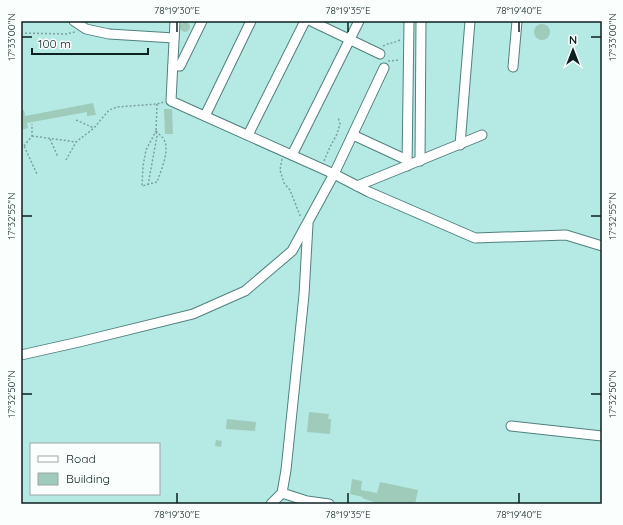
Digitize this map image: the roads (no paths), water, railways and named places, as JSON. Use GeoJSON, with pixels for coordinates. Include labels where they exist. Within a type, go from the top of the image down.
{"type":"FeatureCollection","features":[{"type":"Feature","properties":{"kind":"street"},"geometry":{"type":"LineString","coordinates":[[74,21],[86,29],[109,34],[174,38]]}},
{"type":"Feature","properties":{"kind":"street"},"geometry":{"type":"LineString","coordinates":[[174,21],[171,101],[321,168],[369,192],[475,238],[566,235],[602,246]]}},
{"type":"Feature","properties":{"kind":"street"},"geometry":{"type":"LineString","coordinates":[[173,66],[180,66],[202,21]]}},
{"type":"Feature","properties":{"kind":"street"},"geometry":{"type":"LineString","coordinates":[[205,116],[251,21]]}},
{"type":"Feature","properties":{"kind":"street"},"geometry":{"type":"LineString","coordinates":[[248,135],[305,21]]}},
{"type":"Feature","properties":{"kind":"street"},"geometry":{"type":"LineString","coordinates":[[311,21],[377,53]]}},
{"type":"Feature","properties":{"kind":"street"},"geometry":{"type":"LineString","coordinates":[[289,154],[359,21]]}},
{"type":"Feature","properties":{"kind":"street"},"geometry":{"type":"LineString","coordinates":[[407,163],[409,21]]}},
{"type":"Feature","properties":{"kind":"street"},"geometry":{"type":"LineString","coordinates":[[420,161],[421,21]]}},
{"type":"Feature","properties":{"kind":"street"},"geometry":{"type":"LineString","coordinates":[[460,144],[470,21]]}},
{"type":"Feature","properties":{"kind":"street"},"geometry":{"type":"LineString","coordinates":[[513,67],[517,21]]}},
{"type":"Feature","properties":{"kind":"street"},"geometry":{"type":"LineString","coordinates":[[21,354],[79,342],[193,314],[245,291],[292,251],[334,174],[384,68]]}},
{"type":"Feature","properties":{"kind":"street"},"geometry":{"type":"LineString","coordinates":[[353,134],[407,163]]}},
{"type":"Feature","properties":{"kind":"street"},"geometry":{"type":"LineString","coordinates":[[357,186],[407,163],[420,161],[482,135]]}},
{"type":"Feature","properties":{"kind":"street"},"geometry":{"type":"LineString","coordinates":[[272,504],[282,493],[287,462],[304,295],[307,224]]}},
{"type":"Feature","properties":{"kind":"street"},"geometry":{"type":"LineString","coordinates":[[511,426],[602,436]]}},
{"type":"Feature","properties":{"kind":"street"},"geometry":{"type":"LineString","coordinates":[[282,493],[307,501],[329,504]]}}]}
